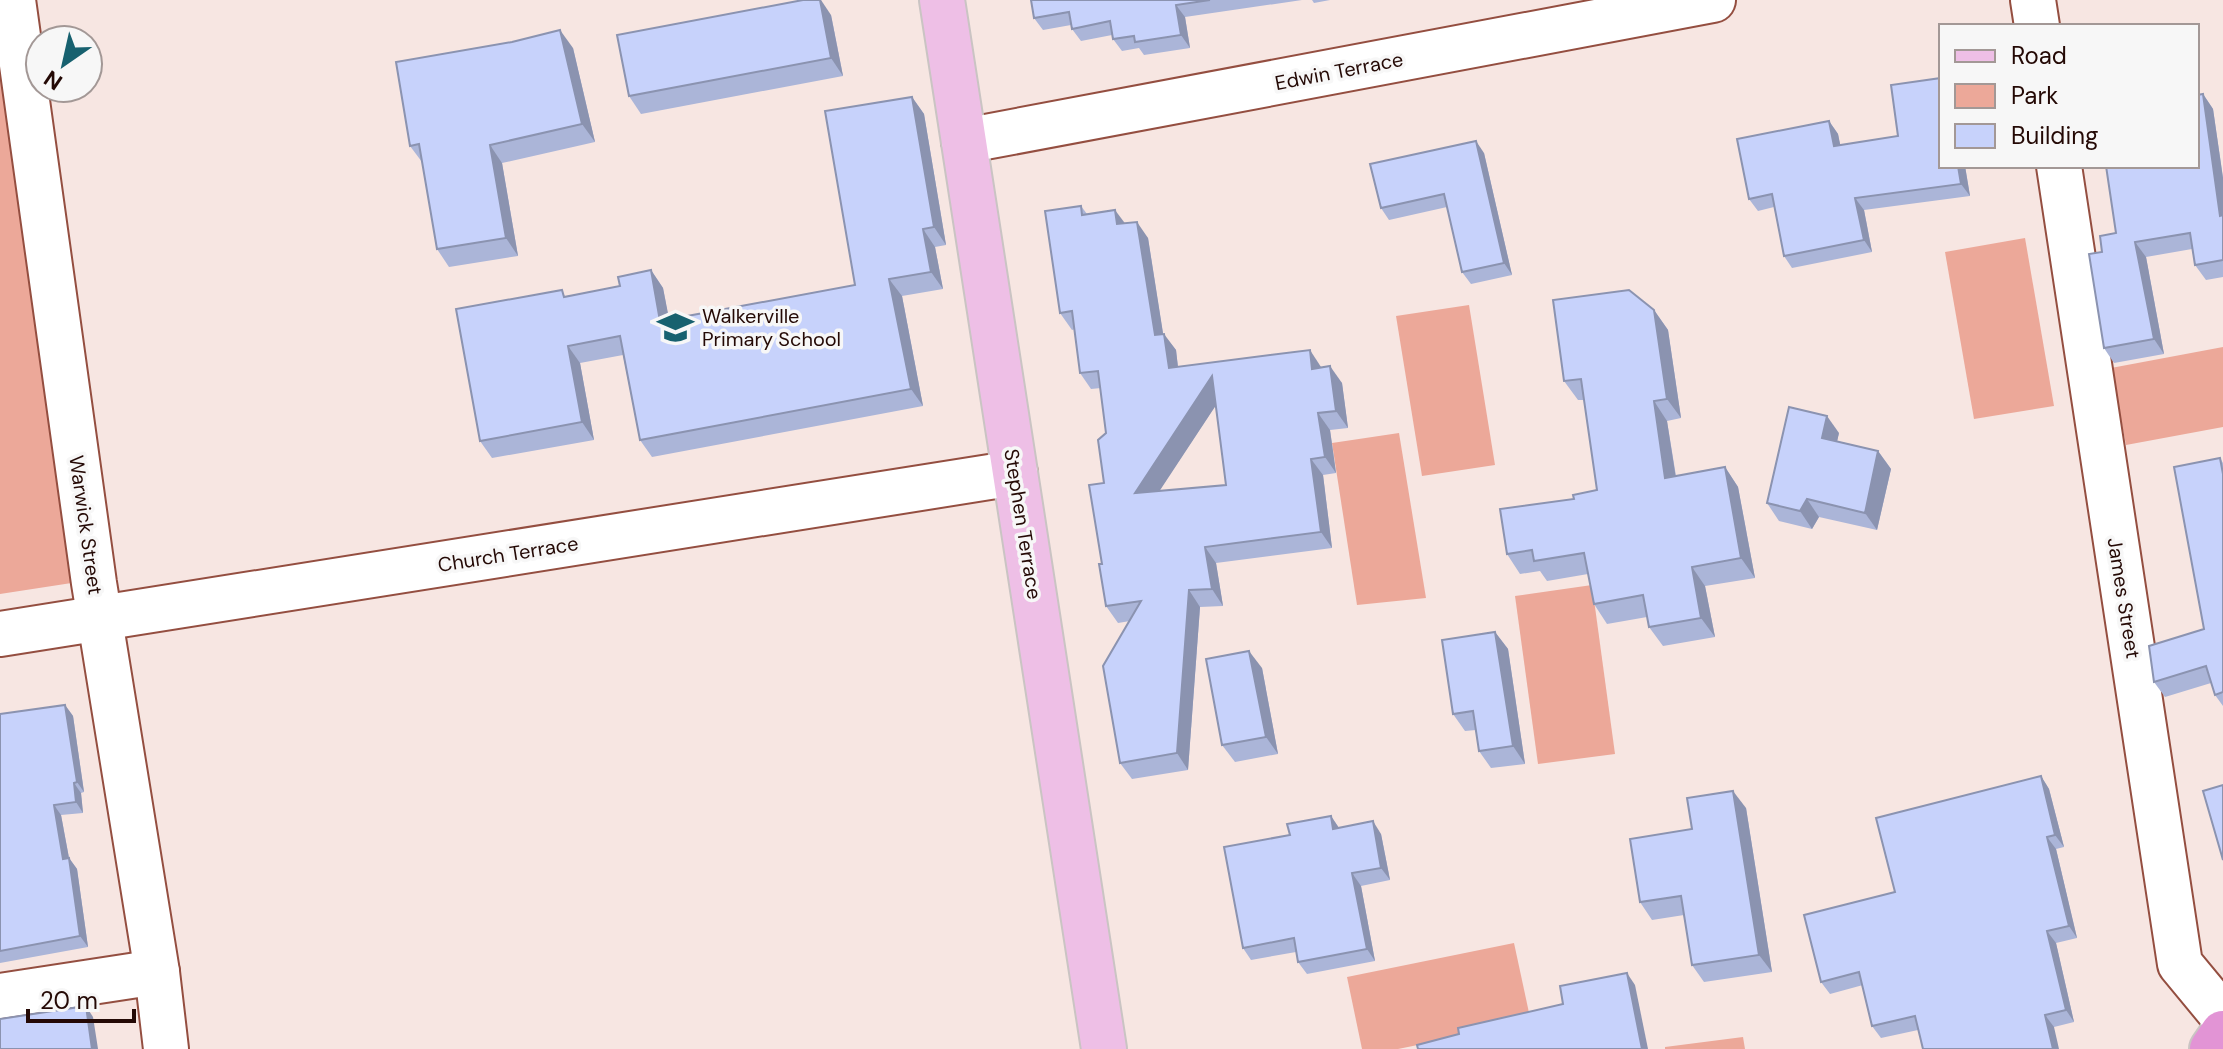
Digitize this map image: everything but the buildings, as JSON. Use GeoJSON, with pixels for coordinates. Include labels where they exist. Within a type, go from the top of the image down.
{"type":"FeatureCollection","features":[{"type":"Feature","properties":{"kind":"highway"},"geometry":{"type":"LineString","coordinates":[[2212,1049],[2223,1033]]}},
{"type":"Feature","properties":{"kind":"main road","name":"Stephen Terrace"},"geometry":{"type":"LineString","coordinates":[[942,0],[1104,1049]]}},
{"type":"Feature","properties":{"kind":"street","name":"Warwick Street"},"geometry":{"type":"LineString","coordinates":[[13,0],[100,619],[157,972],[166,1049]]}},
{"type":"Feature","properties":{"kind":"street","name":"Edwin Terrace"},"geometry":{"type":"LineString","coordinates":[[964,141],[1713,0]]}},
{"type":"Feature","properties":{"kind":"street"},"geometry":{"type":"LineString","coordinates":[[2033,0],[2037,24]]}},
{"type":"Feature","properties":{"kind":"street","name":"James Street"},"geometry":{"type":"LineString","coordinates":[[2059,168],[2180,964],[2223,1016]]}},
{"type":"Feature","properties":{"kind":"street","name":"Church Terrace"},"geometry":{"type":"LineString","coordinates":[[0,634],[1015,473]]}},
{"type":"Feature","properties":{"kind":"street"},"geometry":{"type":"LineString","coordinates":[[0,996],[157,972]]}},
{"type":"Feature","properties":{"kind":"green space"},"geometry":{"type":"Polygon","coordinates":[[[0,61],[78,582],[0,594],[0,61]]]}},
{"type":"Feature","properties":{"kind":"green space"},"geometry":{"type":"Polygon","coordinates":[[[2025,238],[2054,406],[1974,419],[1945,252],[2025,238]]]}},
{"type":"Feature","properties":{"kind":"green space"},"geometry":{"type":"Polygon","coordinates":[[[1469,305],[1495,465],[1422,476],[1396,316],[1469,305]]]}},
{"type":"Feature","properties":{"kind":"green space"},"geometry":{"type":"Polygon","coordinates":[[[2223,347],[2223,427],[2126,445],[2111,368],[2223,347]]]}},
{"type":"Feature","properties":{"kind":"green space"},"geometry":{"type":"Polygon","coordinates":[[[1399,433],[1426,598],[1357,605],[1332,443],[1399,433]]]}},
{"type":"Feature","properties":{"kind":"green space"},"geometry":{"type":"Polygon","coordinates":[[[1592,585],[1615,754],[1538,764],[1515,596],[1592,585]]]}},
{"type":"Feature","properties":{"kind":"green space"},"geometry":{"type":"Polygon","coordinates":[[[1514,943],[1531,1022],[1398,1049],[1362,1049],[1347,977],[1514,943]]]}},
{"type":"Feature","properties":{"kind":"green space"},"geometry":{"type":"Polygon","coordinates":[[[1743,1037],[1745,1049],[1665,1049],[1665,1047],[1743,1037]]]}},
{"type":"Feature","properties":{"kind":"place","name":"Walkerville Primary School"},"geometry":{"type":"Point","coordinates":[676,327]}}]}
